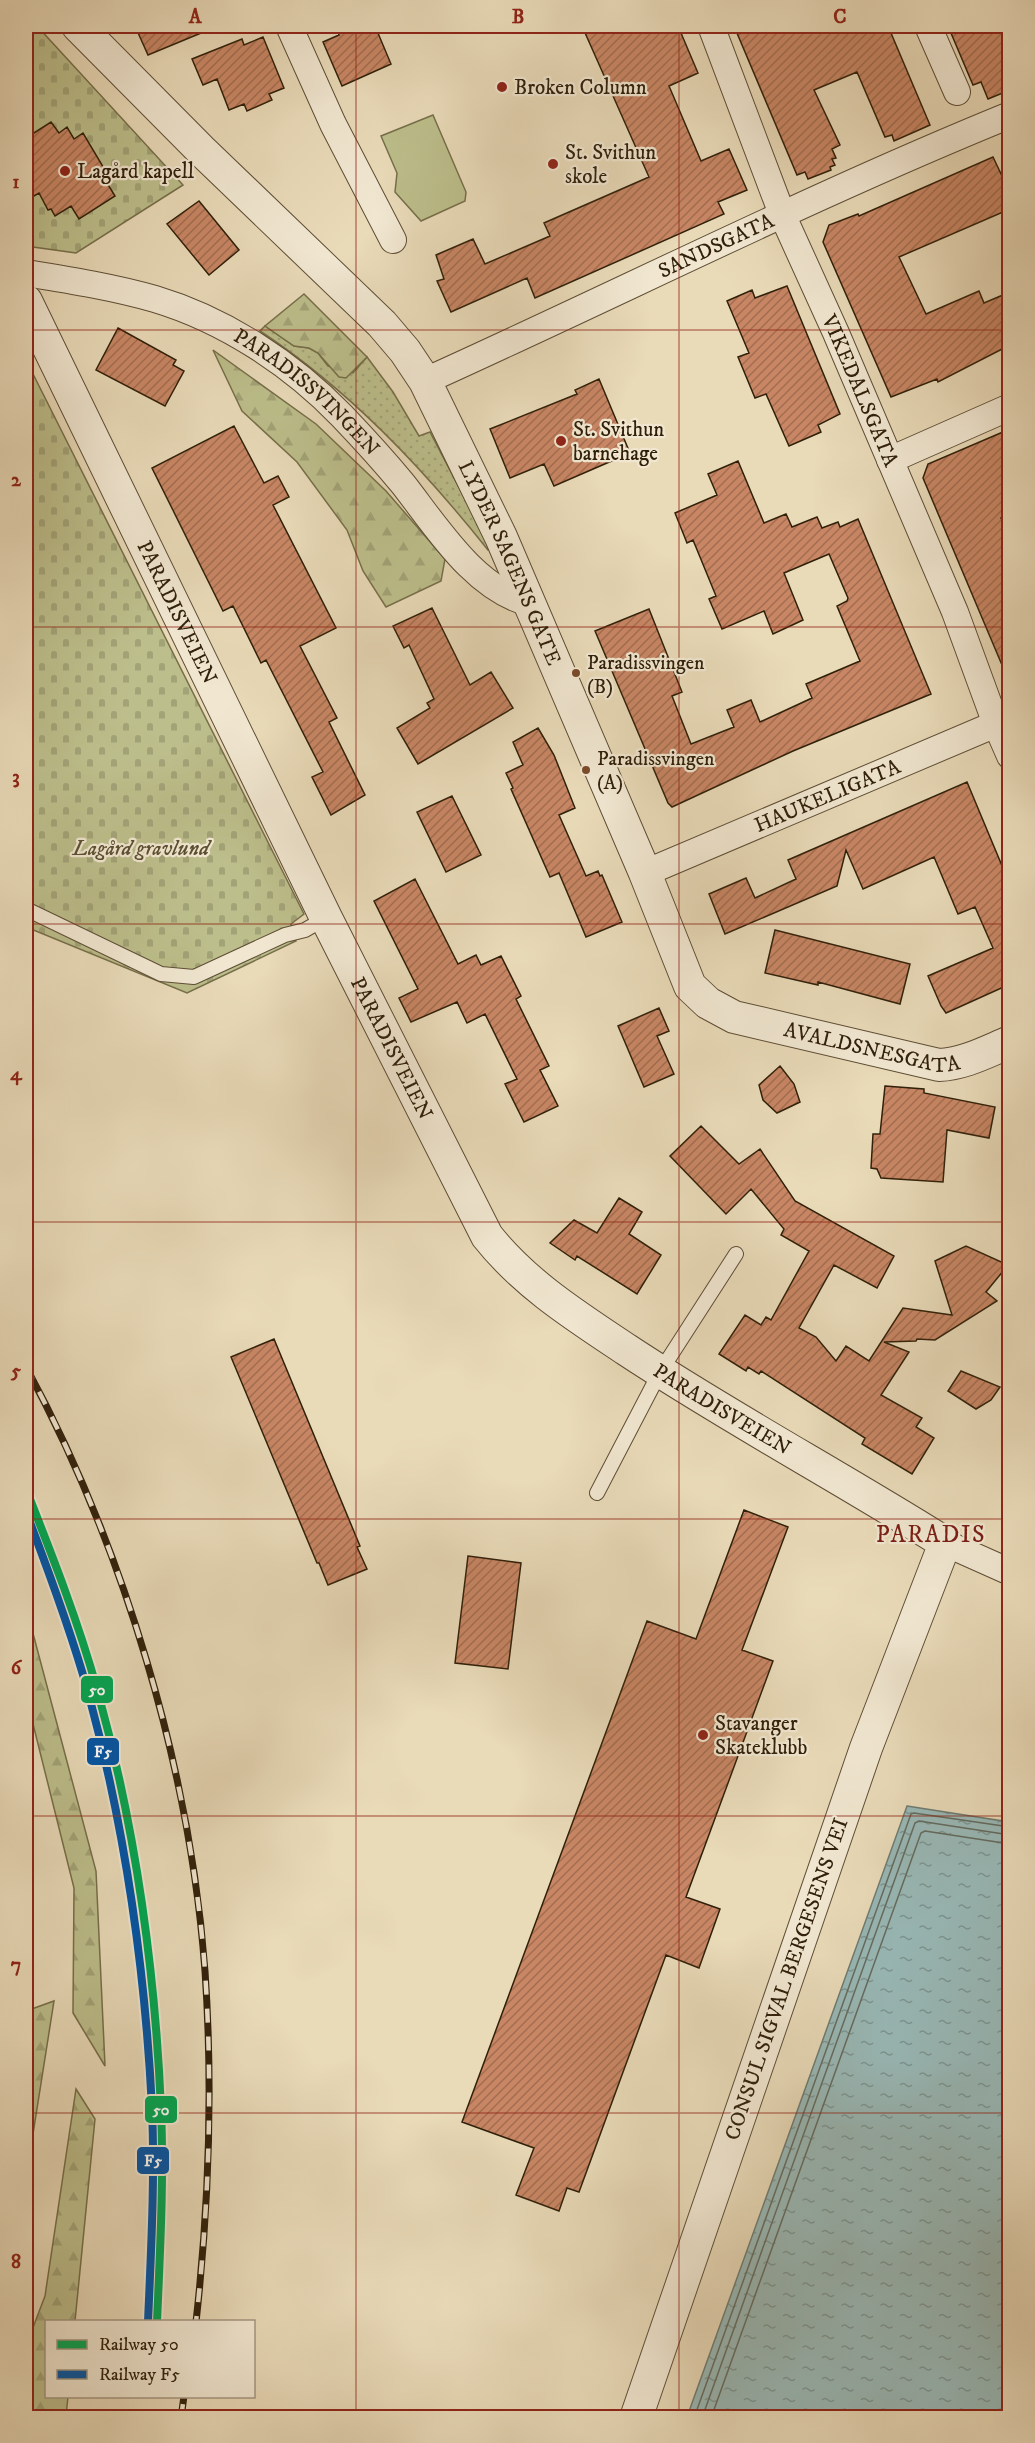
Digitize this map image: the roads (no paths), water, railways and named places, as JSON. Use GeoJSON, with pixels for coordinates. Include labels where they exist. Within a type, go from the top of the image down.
{"type":"FeatureCollection","features":[{"type":"Feature","properties":{"kind":"street","name":"LYDER SAGENS GATE"},"geometry":{"type":"LineString","coordinates":[[78,26],[233,181],[382,324],[405,351],[425,381],[501,537],[530,603],[645,873],[690,986],[708,1004],[734,1017]]}},
{"type":"Feature","properties":{"kind":"street"},"geometry":{"type":"LineString","coordinates":[[289,26],[333,124],[393,240]]}},
{"type":"Feature","properties":{"kind":"street","name":"VIKEDALSGATA"},"geometry":{"type":"LineString","coordinates":[[711,26],[782,214],[1003,721],[1010,756]]}},
{"type":"Feature","properties":{"kind":"street"},"geometry":{"type":"LineString","coordinates":[[928,26],[957,92]]}},
{"type":"Feature","properties":{"kind":"street","name":"SANDSGATA"},"geometry":{"type":"LineString","coordinates":[[425,381],[615,295],[782,214],[1010,115]]}},
{"type":"Feature","properties":{"kind":"street","name":"PARADISSVINGEN"},"geometry":{"type":"LineString","coordinates":[[26,273],[98,286],[156,300],[201,317],[245,340],[284,366],[340,414],[484,580],[514,599],[530,603]]}},
{"type":"Feature","properties":{"kind":"street","name":"PARADISVEIEN"},"geometry":{"type":"LineString","coordinates":[[26,301],[326,918],[487,1236],[505,1259],[526,1279],[660,1372],[945,1543],[1010,1572]]}},
{"type":"Feature","properties":{"kind":"street"},"geometry":{"type":"LineString","coordinates":[[890,460],[1010,407]]}},
{"type":"Feature","properties":{"kind":"street","name":"HAUKELIGATA"},"geometry":{"type":"LineString","coordinates":[[645,873],[1003,721]]}},
{"type":"Feature","properties":{"kind":"street","name":"AVALDSNESGATA"},"geometry":{"type":"LineString","coordinates":[[734,1017],[939,1065],[954,1064],[1006,1049]]}},
{"type":"Feature","properties":{"kind":"street","name":"CONSUL SIGVAL BERGESENS VEI"},"geometry":{"type":"LineString","coordinates":[[636,2418],[866,1748],[945,1543]]}},
{"type":"Feature","properties":{"kind":"lane"},"geometry":{"type":"LineString","coordinates":[[26,909],[161,974],[194,977],[285,935],[305,930],[326,918]]}},
{"type":"Feature","properties":{"kind":"lane"},"geometry":{"type":"LineString","coordinates":[[597,1493],[660,1372],[736,1254]]}},
{"type":"Feature","properties":{"kind":"water"},"geometry":{"type":"Polygon","coordinates":[[[907,1806],[1009,1822],[1009,2417],[687,2417],[907,1806]]]}},
{"type":"Feature","properties":{"kind":"railway"},"geometry":{"type":"LineString","coordinates":[[26,1367],[61,1436],[93,1508],[121,1583],[146,1660],[167,1737],[184,1816],[197,1894],[205,1971],[209,2059],[207,2190],[196,2320]]}},
{"type":"Feature","properties":{"kind":"railway"},"geometry":{"type":"LineString","coordinates":[[181,2418],[184,2398]]}},
{"type":"Feature","properties":{"kind":"rail line","name":"50"},"geometry":{"type":"LineString","coordinates":[[26,1489],[55,1563],[90,1664],[122,1793],[141,1898],[154,2003],[161,2109],[162,2189],[157,2320]]}},
{"type":"Feature","properties":{"kind":"rail line","name":"F5"},"geometry":{"type":"LineString","coordinates":[[26,1512],[59,1602],[88,1692],[113,1795],[131,1898],[144,2003],[152,2108],[153,2188],[148,2320]]}},
{"type":"Feature","properties":{"kind":"place","name":"Broken Column"},"geometry":{"type":"Point","coordinates":[502,87]}},
{"type":"Feature","properties":{"kind":"place","name":"St. Svithun skole"},"geometry":{"type":"Point","coordinates":[553,164]}},
{"type":"Feature","properties":{"kind":"place","name":"Lagård kapell"},"geometry":{"type":"Point","coordinates":[65,171]}},
{"type":"Feature","properties":{"kind":"place","name":"St. Svithun barnehage"},"geometry":{"type":"Point","coordinates":[561,441]}},
{"type":"Feature","properties":{"kind":"place","name":"Paradissvingen (B)"},"geometry":{"type":"Point","coordinates":[576,673]}},
{"type":"Feature","properties":{"kind":"place","name":"Paradissvingen (A)"},"geometry":{"type":"Point","coordinates":[586,770]}},
{"type":"Feature","properties":{"kind":"place","name":"Stavanger Skateklubb"},"geometry":{"type":"Point","coordinates":[703,1735]}},
{"type":"Feature","properties":{"kind":"district","name":"PARADIS"},"geometry":{"type":"Point","coordinates":[931,1534]}},
{"type":"Feature","properties":{"kind":"park label","name":"Lagård gravlund"},"geometry":{"type":"Point","coordinates":[141,848]}}]}
